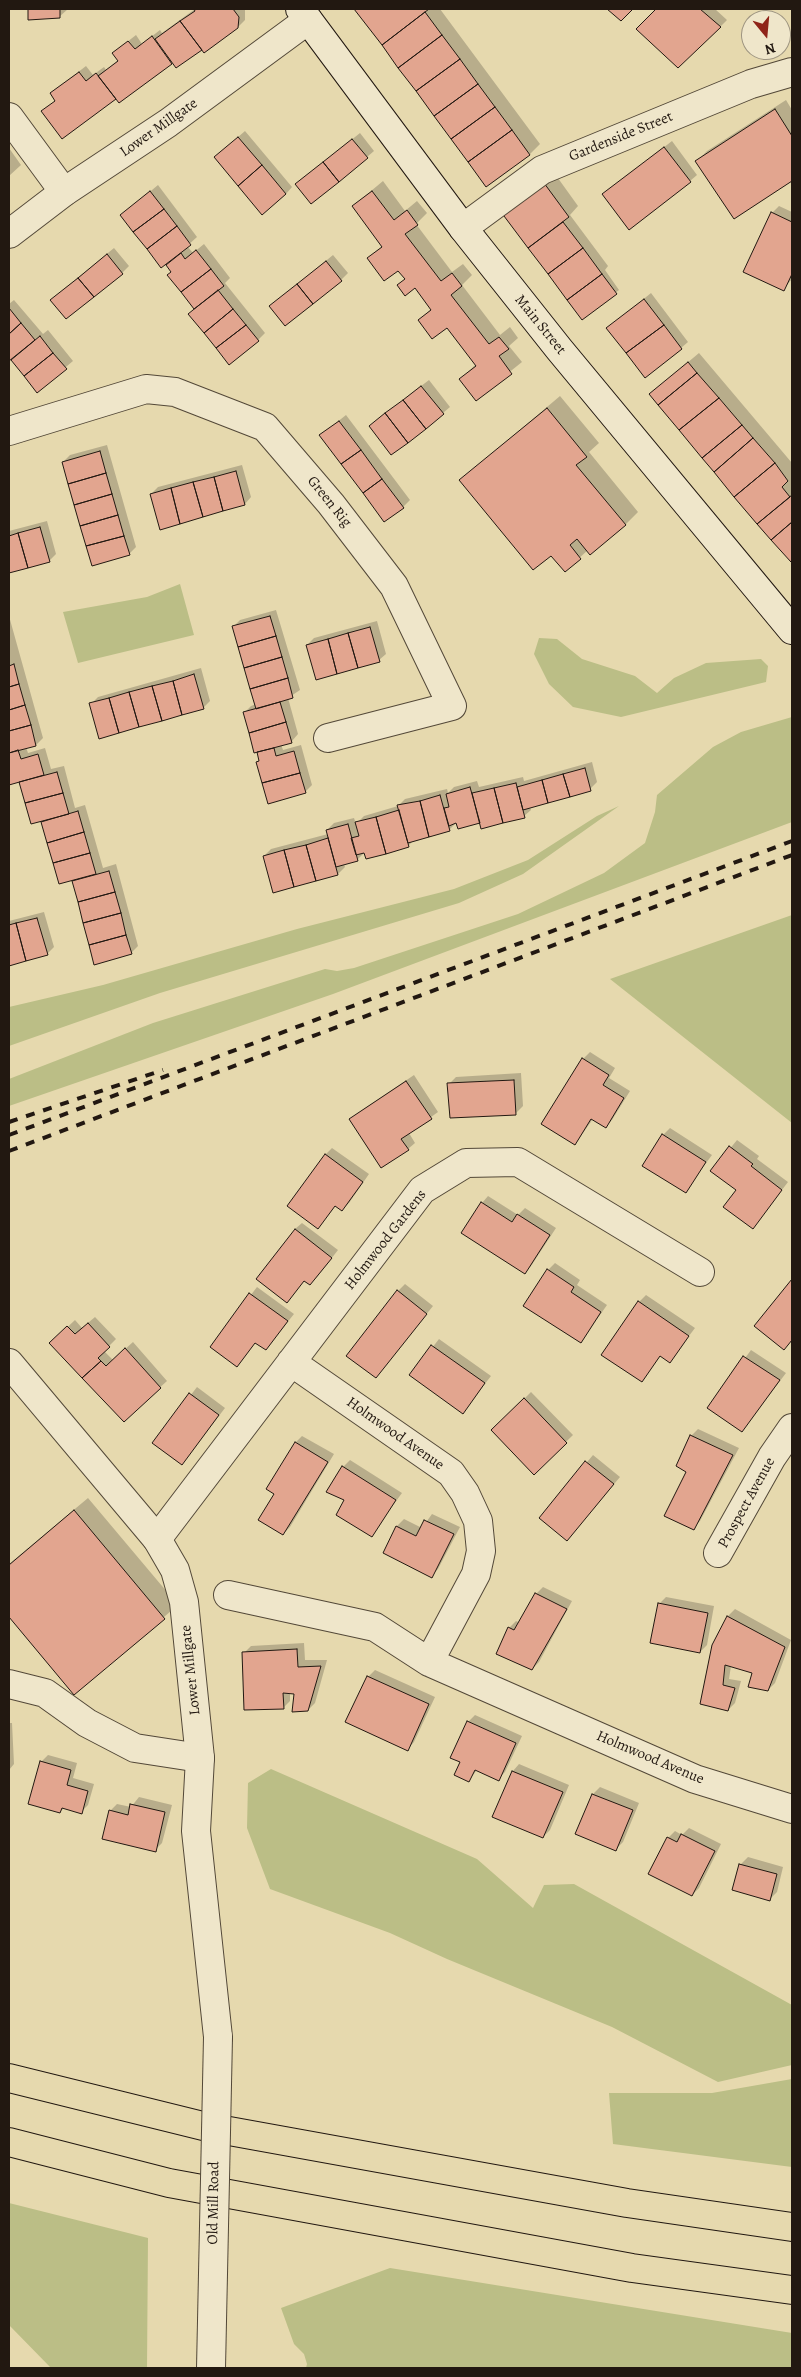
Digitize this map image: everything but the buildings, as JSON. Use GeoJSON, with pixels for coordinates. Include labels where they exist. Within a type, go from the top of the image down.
{"type":"FeatureCollection","features":[{"type":"Feature","properties":{"kind":"highway"},"geometry":{"type":"LineString","coordinates":[[9,2078],[207,2127],[627,2203],[792,2227]]}},
{"type":"Feature","properties":{"kind":"highway"},"geometry":{"type":"LineString","coordinates":[[9,2142],[169,2183],[632,2268],[792,2290]]}},
{"type":"Feature","properties":{"kind":"street","name":"Lower Millgate"},"geometry":{"type":"LineString","coordinates":[[9,234],[64,192],[168,123],[304,14]]}},
{"type":"Feature","properties":{"kind":"street","name":"Main Street"},"geometry":{"type":"LineString","coordinates":[[304,14],[463,228],[578,372],[792,630]]}},
{"type":"Feature","properties":{"kind":"street","name":"Gardenside Street"},"geometry":{"type":"LineString","coordinates":[[463,228],[542,170],[751,84],[792,72]]}},
{"type":"Feature","properties":{"kind":"street"},"geometry":{"type":"LineString","coordinates":[[9,117],[64,192]]}},
{"type":"Feature","properties":{"kind":"street","name":"Green Rig"},"geometry":{"type":"LineString","coordinates":[[9,431],[146,389],[174,392],[265,427],[331,504],[394,586],[452,706],[328,738]]}},
{"type":"Feature","properties":{"kind":"street","name":"Holmwood Gardens"},"geometry":{"type":"LineString","coordinates":[[157,1539],[422,1190],[466,1163],[518,1162],[700,1272]]}},
{"type":"Feature","properties":{"kind":"street","name":"Holmwood Avenue"},"geometry":{"type":"LineString","coordinates":[[292,1362],[452,1473],[465,1493],[478,1521],[481,1551],[476,1574],[429,1662]]}},
{"type":"Feature","properties":{"kind":"street","name":"Lower Millgate"},"geometry":{"type":"LineString","coordinates":[[9,1363],[157,1539],[175,1570],[184,1602],[200,1758],[196,1831],[218,2037]]}},
{"type":"Feature","properties":{"kind":"street","name":"Prospect Avenue"},"geometry":{"type":"LineString","coordinates":[[718,1553],[772,1457],[792,1428]]}},
{"type":"Feature","properties":{"kind":"street","name":"Holmwood Avenue"},"geometry":{"type":"LineString","coordinates":[[228,1594],[375,1627],[429,1662],[695,1779],[792,1809]]}},
{"type":"Feature","properties":{"kind":"street"},"geometry":{"type":"LineString","coordinates":[[9,1684],[45,1692],[87,1723],[135,1748],[200,1758]]}},
{"type":"Feature","properties":{"kind":"street","name":"Old Mill Road"},"geometry":{"type":"LineString","coordinates":[[211,2368],[218,2037]]}},
{"type":"Feature","properties":{"kind":"green space"},"geometry":{"type":"Polygon","coordinates":[[[180,584],[194,635],[78,663],[63,612],[147,597],[180,584]]]}},
{"type":"Feature","properties":{"kind":"green space"},"geometry":{"type":"Polygon","coordinates":[[[539,638],[557,639],[582,659],[635,676],[657,693],[674,678],[706,663],[761,659],[768,666],[766,682],[621,717],[573,707],[549,684],[534,654],[539,638]]]}},
{"type":"Feature","properties":{"kind":"green space"},"geometry":{"type":"Polygon","coordinates":[[[792,717],[792,822],[333,994],[9,1106],[9,1079],[153,1023],[325,969],[337,971],[354,968],[518,914],[604,873],[645,843],[655,812],[657,795],[713,747],[741,732],[792,717]]]}},
{"type":"Feature","properties":{"kind":"green space"},"geometry":{"type":"Polygon","coordinates":[[[619,806],[523,874],[459,903],[160,993],[9,1046],[9,1007],[103,985],[297,929],[454,889],[528,860],[597,816],[619,806]]]}},
{"type":"Feature","properties":{"kind":"green space"},"geometry":{"type":"Polygon","coordinates":[[[792,915],[792,1123],[610,979],[792,915]]]}},
{"type":"Feature","properties":{"kind":"green space"},"geometry":{"type":"Polygon","coordinates":[[[271,1769],[477,1859],[533,1908],[544,1885],[574,1884],[792,2005],[792,2065],[718,2082],[612,2027],[447,1959],[390,1933],[270,1889],[247,1828],[248,1783],[271,1769]]]}},
{"type":"Feature","properties":{"kind":"green space"},"geometry":{"type":"Polygon","coordinates":[[[792,2079],[792,2167],[613,2144],[609,2093],[712,2093],[792,2079]]]}},
{"type":"Feature","properties":{"kind":"green space"},"geometry":{"type":"Polygon","coordinates":[[[9,2203],[148,2238],[147,2368],[51,2368],[9,2325],[9,2203]]]}},
{"type":"Feature","properties":{"kind":"green space"},"geometry":{"type":"Polygon","coordinates":[[[390,2268],[792,2333],[792,2368],[306,2368],[307,2364],[304,2354],[294,2344],[281,2308],[390,2268]]]}},
{"type":"Feature","properties":{"kind":"railway"},"geometry":{"type":"LineString","coordinates":[[9,1135],[792,841]]}},
{"type":"Feature","properties":{"kind":"railway"},"geometry":{"type":"LineString","coordinates":[[9,1151],[792,855]]}},
{"type":"Feature","properties":{"kind":"railway"},"geometry":{"type":"LineString","coordinates":[[9,1122],[163,1070]]}}]}
